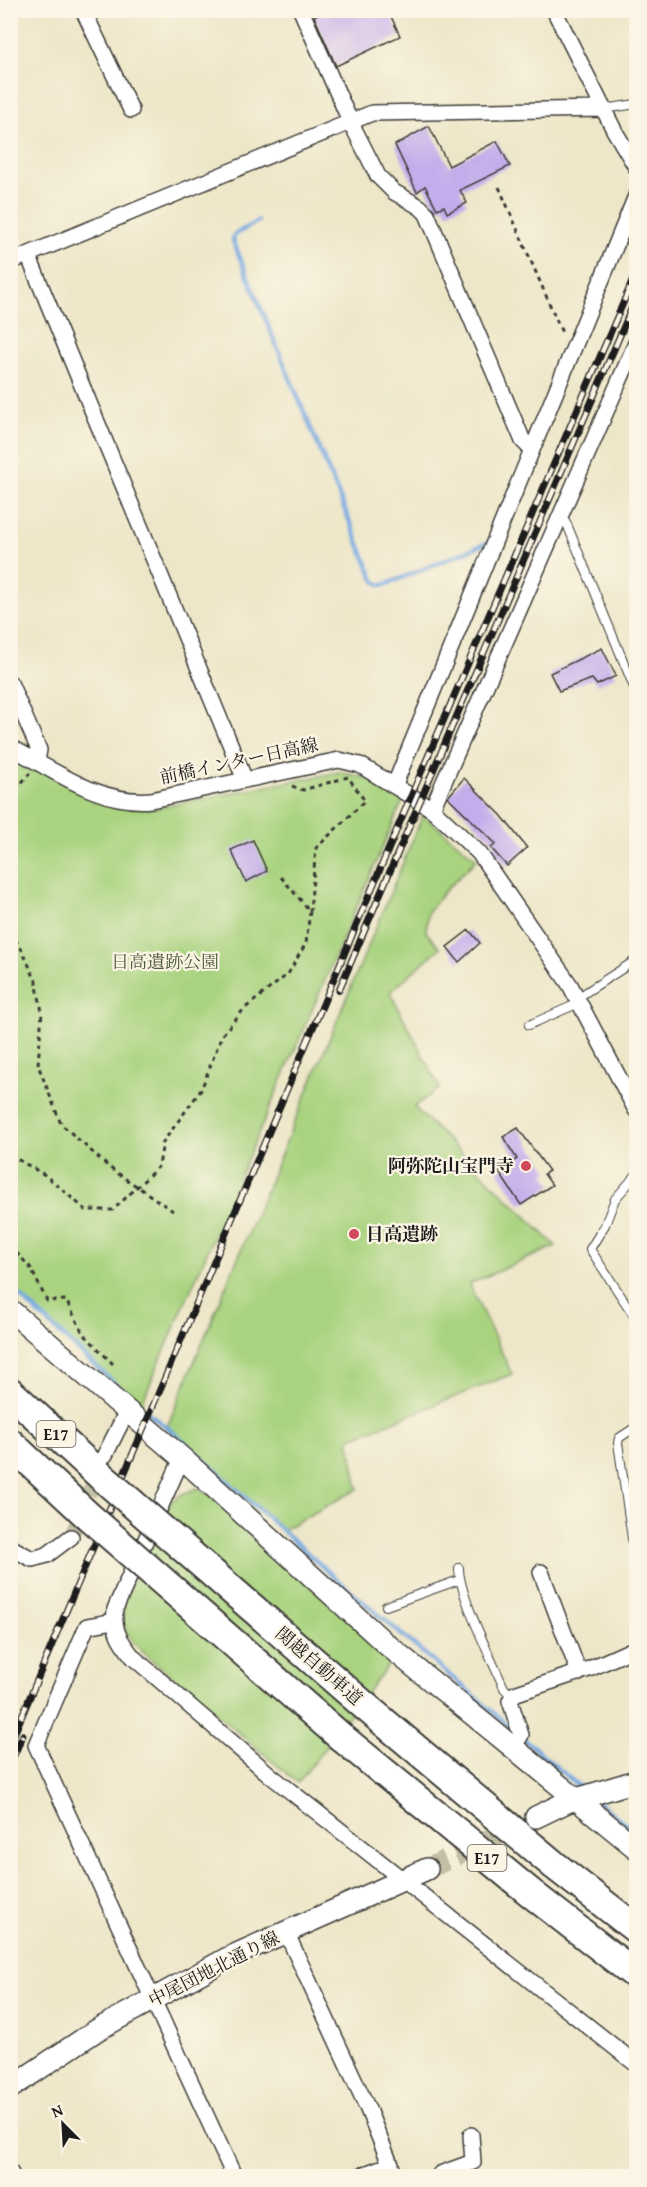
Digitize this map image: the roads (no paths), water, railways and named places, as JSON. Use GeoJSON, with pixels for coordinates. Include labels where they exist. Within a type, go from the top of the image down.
{"type":"FeatureCollection","features":[{"type":"Feature","properties":{"kind":"highway","name":"関越自動車道"},"geometry":{"type":"LineString","coordinates":[[10,1392],[104,1466],[366,1707],[554,1865],[636,1929]]}},
{"type":"Feature","properties":{"kind":"highway","name":"E17"},"geometry":{"type":"LineString","coordinates":[[10,1443],[86,1514],[341,1737],[532,1894],[636,1975]]}},
{"type":"Feature","properties":{"kind":"street"},"geometry":{"type":"LineString","coordinates":[[83,10],[131,110]]}},
{"type":"Feature","properties":{"kind":"street"},"geometry":{"type":"LineString","coordinates":[[301,10],[350,121],[378,176],[394,192],[420,207],[427,214],[523,441],[531,449]]}},
{"type":"Feature","properties":{"kind":"street"},"geometry":{"type":"LineString","coordinates":[[554,10],[636,167]]}},
{"type":"Feature","properties":{"kind":"street"},"geometry":{"type":"LineString","coordinates":[[10,262],[372,113],[604,109]]}},
{"type":"Feature","properties":{"kind":"street"},"geometry":{"type":"LineString","coordinates":[[395,784],[528,466],[531,449],[575,349],[636,196]]}},
{"type":"Feature","properties":{"kind":"street"},"geometry":{"type":"LineString","coordinates":[[28,255],[245,780]]}},
{"type":"Feature","properties":{"kind":"street"},"geometry":{"type":"LineString","coordinates":[[432,809],[636,343]]}},
{"type":"Feature","properties":{"kind":"street"},"geometry":{"type":"LineString","coordinates":[[10,683],[39,750],[34,766]]}},
{"type":"Feature","properties":{"kind":"street","name":"前橋インター日高線"},"geometry":{"type":"LineString","coordinates":[[10,747],[34,766],[96,792],[128,801],[151,800],[339,760],[360,765],[395,784],[432,809],[479,853],[578,1000],[636,1110]]}},
{"type":"Feature","properties":{"kind":"street"},"geometry":{"type":"LineString","coordinates":[[10,1310],[182,1458],[385,1643],[514,1746],[636,1848]]}},
{"type":"Feature","properties":{"kind":"street"},"geometry":{"type":"LineString","coordinates":[[104,1466],[127,1411]]}},
{"type":"Feature","properties":{"kind":"street"},"geometry":{"type":"LineString","coordinates":[[182,1458],[115,1609],[114,1620],[120,1641],[134,1658],[270,1775],[401,1881],[636,2064]]}},
{"type":"Feature","properties":{"kind":"street"},"geometry":{"type":"LineString","coordinates":[[10,1547],[32,1559],[47,1556],[71,1537]]}},
{"type":"Feature","properties":{"kind":"street"},"geometry":{"type":"LineString","coordinates":[[541,1572],[579,1673]]}},
{"type":"Feature","properties":{"kind":"street"},"geometry":{"type":"LineString","coordinates":[[114,1620],[87,1626],[36,1745],[234,2176]]}},
{"type":"Feature","properties":{"kind":"street"},"geometry":{"type":"LineString","coordinates":[[514,1746],[521,1735],[510,1701],[512,1696],[531,1687],[579,1673],[636,1647]]}},
{"type":"Feature","properties":{"kind":"street"},"geometry":{"type":"LineString","coordinates":[[536,1817],[577,1799],[636,1781]]}},
{"type":"Feature","properties":{"kind":"street","name":"中尾団地北通り線"},"geometry":{"type":"LineString","coordinates":[[10,2088],[97,2030],[228,1958],[427,1869]]}},
{"type":"Feature","properties":{"kind":"street"},"geometry":{"type":"LineString","coordinates":[[286,1932],[367,2107],[393,2170],[360,2176]]}},
{"type":"Feature","properties":{"kind":"street"},"geometry":{"type":"LineString","coordinates":[[441,2176],[440,2174],[473,2162],[471,2135]]}},
{"type":"Feature","properties":{"kind":"street"},"geometry":{"type":"LineString","coordinates":[[10,2172],[12,2176]]}},
{"type":"Feature","properties":{"kind":"lane"},"geometry":{"type":"LineString","coordinates":[[604,109],[636,104]]}},
{"type":"Feature","properties":{"kind":"lane"},"geometry":{"type":"LineString","coordinates":[[560,516],[566,522],[636,692]]}},
{"type":"Feature","properties":{"kind":"lane"},"geometry":{"type":"LineString","coordinates":[[529,1025],[578,1000],[636,960]]}},
{"type":"Feature","properties":{"kind":"lane"},"geometry":{"type":"LineString","coordinates":[[636,1175],[615,1199],[605,1225],[590,1249],[636,1319]]}},
{"type":"Feature","properties":{"kind":"lane"},"geometry":{"type":"LineString","coordinates":[[636,1427],[619,1438],[618,1443],[636,1565]]}},
{"type":"Feature","properties":{"kind":"lane"},"geometry":{"type":"LineString","coordinates":[[459,1569],[459,1580],[504,1688],[512,1696]]}},
{"type":"Feature","properties":{"kind":"lane"},"geometry":{"type":"LineString","coordinates":[[386,1606],[459,1580]]}},
{"type":"Feature","properties":{"kind":"waterway"},"geometry":{"type":"LineString","coordinates":[[258,221],[234,235],[233,241],[374,580],[380,585],[387,584],[489,542]]}},
{"type":"Feature","properties":{"kind":"waterway"},"geometry":{"type":"LineString","coordinates":[[10,1287],[140,1407],[167,1427],[333,1576],[515,1731]]}},
{"type":"Feature","properties":{"kind":"waterway"},"geometry":{"type":"LineString","coordinates":[[524,1739],[583,1790]]}},
{"type":"Feature","properties":{"kind":"waterway"},"geometry":{"type":"LineString","coordinates":[[597,1801],[636,1833]]}},
{"type":"Feature","properties":{"kind":"tunnel"},"geometry":{"type":"LineString","coordinates":[[71,1537],[99,1469]]}},
{"type":"Feature","properties":{"kind":"tunnel"},"geometry":{"type":"LineString","coordinates":[[427,1869],[522,1824]]}},
{"type":"Feature","properties":{"kind":"railway"},"geometry":{"type":"LineString","coordinates":[[10,1744],[411,796],[636,273]]}},
{"type":"Feature","properties":{"kind":"railway"},"geometry":{"type":"LineString","coordinates":[[339,990],[636,298]]}},
{"type":"Feature","properties":{"kind":"railway"},"geometry":{"type":"LineString","coordinates":[[10,1764],[23,1735]]}},
{"type":"Feature","properties":{"kind":"place","name":"阿弥陀山宝門寺"},"geometry":{"type":"Point","coordinates":[526,1166]}},
{"type":"Feature","properties":{"kind":"place","name":"日高遺跡"},"geometry":{"type":"Point","coordinates":[354,1234]}},
{"type":"Feature","properties":{"kind":"park label","name":"日高遺跡公園"},"geometry":{"type":"Point","coordinates":[165,962]}}]}
